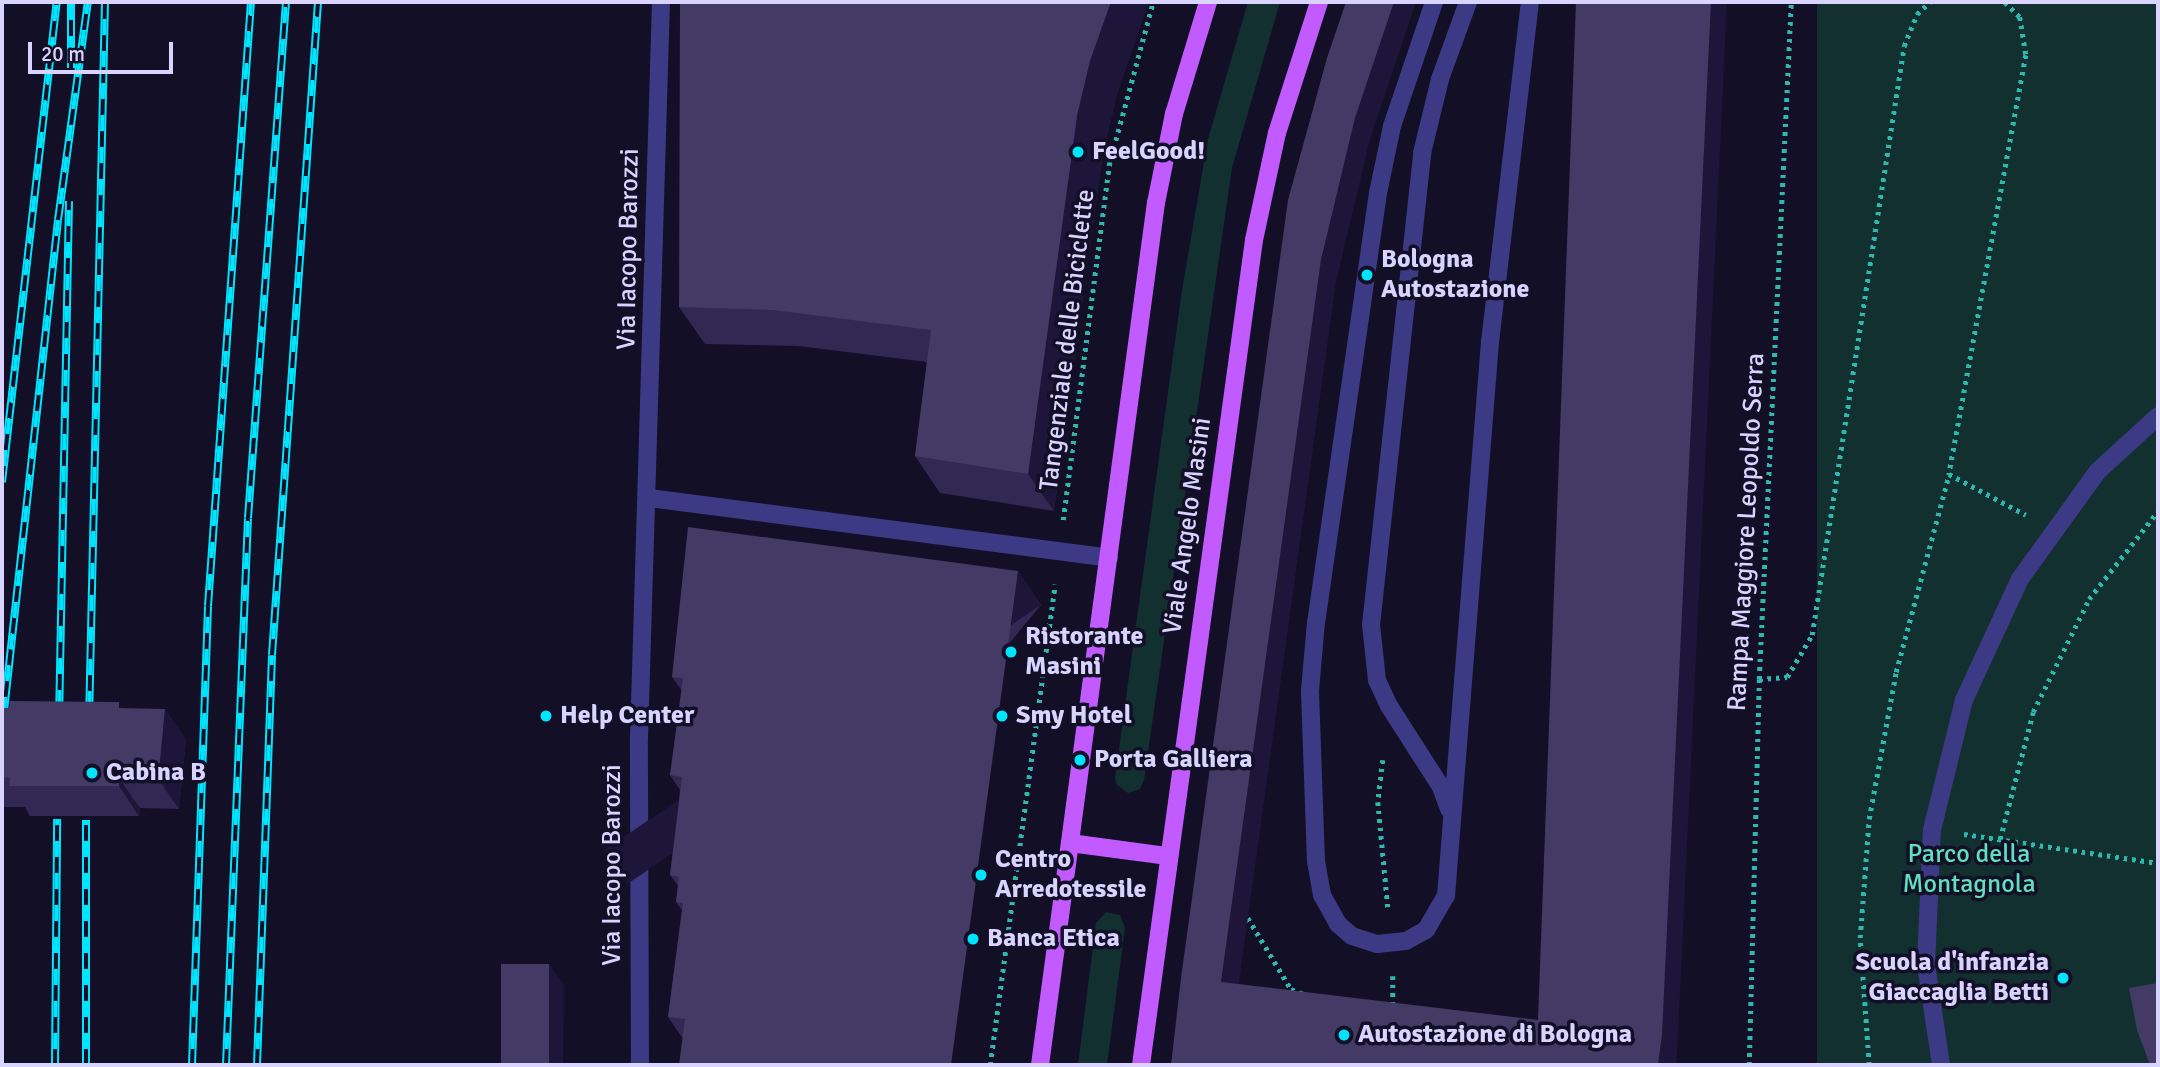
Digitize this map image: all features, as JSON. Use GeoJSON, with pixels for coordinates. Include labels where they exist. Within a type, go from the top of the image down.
{"type":"FeatureCollection","features":[{"type":"Feature","properties":{"kind":"main road"},"geometry":{"type":"LineString","coordinates":[[1040,1065],[1158,192],[1174,114],[1208,2]]}},
{"type":"Feature","properties":{"kind":"main road","name":"Viale Angelo Masini"},"geometry":{"type":"LineString","coordinates":[[1141,1065],[1254,240],[1277,133],[1320,2]]}},
{"type":"Feature","properties":{"kind":"main road"},"geometry":{"type":"LineString","coordinates":[[1070,843],[1168,856]]}},
{"type":"Feature","properties":{"kind":"street","name":"Via Iacopo Barozzi"},"geometry":{"type":"LineString","coordinates":[[640,1065],[639,737],[649,498],[661,2]]}},
{"type":"Feature","properties":{"kind":"street"},"geometry":{"type":"LineString","coordinates":[[1434,2],[1392,126],[1378,193],[1310,691],[1316,861],[1322,895],[1338,924],[1352,936],[1392,944],[1426,930],[1441,908],[1452,819],[1490,342],[1530,2]]}},
{"type":"Feature","properties":{"kind":"street"},"geometry":{"type":"LineString","coordinates":[[1452,819],[1441,787],[1389,706],[1377,680],[1371,625],[1422,153],[1440,79],[1468,2]]}},
{"type":"Feature","properties":{"kind":"street"},"geometry":{"type":"LineString","coordinates":[[1941,1065],[1926,965],[1932,830],[1964,700],[2020,579],[2098,471],[2158,416]]}},
{"type":"Feature","properties":{"kind":"street"},"geometry":{"type":"LineString","coordinates":[[649,498],[1109,558]]}},
{"type":"Feature","properties":{"kind":"path","name":"Tangenziale delle Biciclette"},"geometry":{"type":"LineString","coordinates":[[1063,521],[1109,165],[1153,2]]}},
{"type":"Feature","properties":{"kind":"path","name":"Rampa Maggiore Leopoldo Serra"},"geometry":{"type":"LineString","coordinates":[[1749,1065],[1759,679],[1791,2]]}},
{"type":"Feature","properties":{"kind":"path"},"geometry":{"type":"LineString","coordinates":[[1759,679],[1787,677],[1799,662],[1814,624],[1904,46],[1917,14],[1930,2]]}},
{"type":"Feature","properties":{"kind":"path"},"geometry":{"type":"LineString","coordinates":[[1869,1065],[1860,938],[1869,819],[1896,672],[1949,474],[2026,55],[2020,17],[2005,2]]}},
{"type":"Feature","properties":{"kind":"path"},"geometry":{"type":"LineString","coordinates":[[1949,474],[2053,532]]}},
{"type":"Feature","properties":{"kind":"path"},"geometry":{"type":"LineString","coordinates":[[2000,839],[2033,712],[2089,599],[2158,510]]}},
{"type":"Feature","properties":{"kind":"path"},"geometry":{"type":"LineString","coordinates":[[990,1065],[1022,830],[1023,795],[1055,601],[1054,580]]}},
{"type":"Feature","properties":{"kind":"path"},"geometry":{"type":"LineString","coordinates":[[1389,706],[1378,802],[1392,944],[1393,1010]]}},
{"type":"Feature","properties":{"kind":"path"},"geometry":{"type":"LineString","coordinates":[[1932,830],[2158,863]]}},
{"type":"Feature","properties":{"kind":"path"},"geometry":{"type":"LineString","coordinates":[[1248,918],[1291,989],[1314,997]]}},
{"type":"Feature","properties":{"kind":"path"},"geometry":{"type":"LineString","coordinates":[[1385,1009],[1407,1012]]}},
{"type":"Feature","properties":{"kind":"green space"},"geometry":{"type":"Polygon","coordinates":[[[1248,2],[1280,2],[1232,168],[1144,780],[1140,789],[1128,793],[1117,785],[1115,778],[1182,290],[1208,139],[1248,2]]]}},
{"type":"Feature","properties":{"kind":"green space","name":"Parco della Montagnola"},"geometry":{"type":"Polygon","coordinates":[[[1817,2],[2158,2],[2158,1065],[1817,1065],[1817,2]]]}},
{"type":"Feature","properties":{"kind":"green space"},"geometry":{"type":"Polygon","coordinates":[[[1106,912],[1120,915],[1125,928],[1107,1065],[1078,1065],[1096,923],[1106,912]]]}},
{"type":"Feature","properties":{"kind":"building"},"geometry":{"type":"Polygon","coordinates":[[[680,2],[1111,2],[1090,61],[1077,116],[1028,474],[915,456],[931,330],[773,310],[679,307],[680,2]]]}},
{"type":"Feature","properties":{"kind":"building"},"geometry":{"type":"Polygon","coordinates":[[[1346,2],[1394,2],[1355,118],[1321,260],[1221,982],[1538,1020],[1576,2],[1711,2],[1662,1034],[1658,1065],[1171,1065],[1288,200],[1327,58],[1346,2]]]}},
{"type":"Feature","properties":{"kind":"building"},"geometry":{"type":"Polygon","coordinates":[[[688,527],[1018,571],[951,1065],[679,1065],[685,1019],[668,1017],[683,903],[676,902],[679,877],[670,875],[682,777],[670,775],[683,678],[672,677],[688,527]]]}},
{"type":"Feature","properties":{"kind":"building"},"geometry":{"type":"Polygon","coordinates":[[[10,701],[119,702],[119,708],[165,709],[158,779],[119,778],[119,786],[9,786],[10,778],[2,777],[2,708],[9,708],[10,701]]]}},
{"type":"Feature","properties":{"kind":"building"},"geometry":{"type":"Polygon","coordinates":[[[501,964],[549,964],[549,1065],[501,1065],[501,964]]]}},
{"type":"Feature","properties":{"kind":"building"},"geometry":{"type":"Polygon","coordinates":[[[2158,983],[2158,1065],[2150,1065],[2137,1030],[2129,988],[2158,983]]]}},
{"type":"Feature","properties":{"kind":"railway"},"geometry":{"type":"LineString","coordinates":[[2,482],[57,2]]}},
{"type":"Feature","properties":{"kind":"railway"},"geometry":{"type":"LineString","coordinates":[[71,2],[71,68]]}},
{"type":"Feature","properties":{"kind":"railway"},"geometry":{"type":"LineString","coordinates":[[2,729],[58,220],[88,2]]}},
{"type":"Feature","properties":{"kind":"railway"},"geometry":{"type":"LineString","coordinates":[[89,723],[105,2]]}},
{"type":"Feature","properties":{"kind":"railway"},"geometry":{"type":"LineString","coordinates":[[192,1065],[208,606],[251,2]]}},
{"type":"Feature","properties":{"kind":"railway"},"geometry":{"type":"LineString","coordinates":[[226,1065],[248,518],[286,2]]}},
{"type":"Feature","properties":{"kind":"railway"},"geometry":{"type":"LineString","coordinates":[[257,1065],[272,655],[318,2]]}},
{"type":"Feature","properties":{"kind":"railway"},"geometry":{"type":"LineString","coordinates":[[59,722],[69,201]]}},
{"type":"Feature","properties":{"kind":"railway"},"geometry":{"type":"LineString","coordinates":[[55,1065],[57,819]]}},
{"type":"Feature","properties":{"kind":"railway"},"geometry":{"type":"LineString","coordinates":[[86,820],[86,1065]]}},
{"type":"Feature","properties":{"kind":"place","name":"FeelGood!"},"geometry":{"type":"Point","coordinates":[1078,152]}},
{"type":"Feature","properties":{"kind":"place","name":"Bologna Autostazione"},"geometry":{"type":"Point","coordinates":[1367,275]}},
{"type":"Feature","properties":{"kind":"place","name":"Ristorante Masini"},"geometry":{"type":"Point","coordinates":[1011,652]}},
{"type":"Feature","properties":{"kind":"place","name":"Help Center"},"geometry":{"type":"Point","coordinates":[546,716]}},
{"type":"Feature","properties":{"kind":"place","name":"Smy Hotel"},"geometry":{"type":"Point","coordinates":[1002,716]}},
{"type":"Feature","properties":{"kind":"place","name":"Porta Galliera"},"geometry":{"type":"Point","coordinates":[1080,760]}},
{"type":"Feature","properties":{"kind":"place","name":"Cabina B"},"geometry":{"type":"Point","coordinates":[92,773]}},
{"type":"Feature","properties":{"kind":"place","name":"Centro Arredotessile"},"geometry":{"type":"Point","coordinates":[981,875]}},
{"type":"Feature","properties":{"kind":"place","name":"Banca Etica"},"geometry":{"type":"Point","coordinates":[973,939]}},
{"type":"Feature","properties":{"kind":"place","name":"Scuola d'infanzia Giaccaglia Betti"},"geometry":{"type":"Point","coordinates":[2063,978]}},
{"type":"Feature","properties":{"kind":"place","name":"Autostazione di Bologna"},"geometry":{"type":"Point","coordinates":[1344,1035]}}]}
